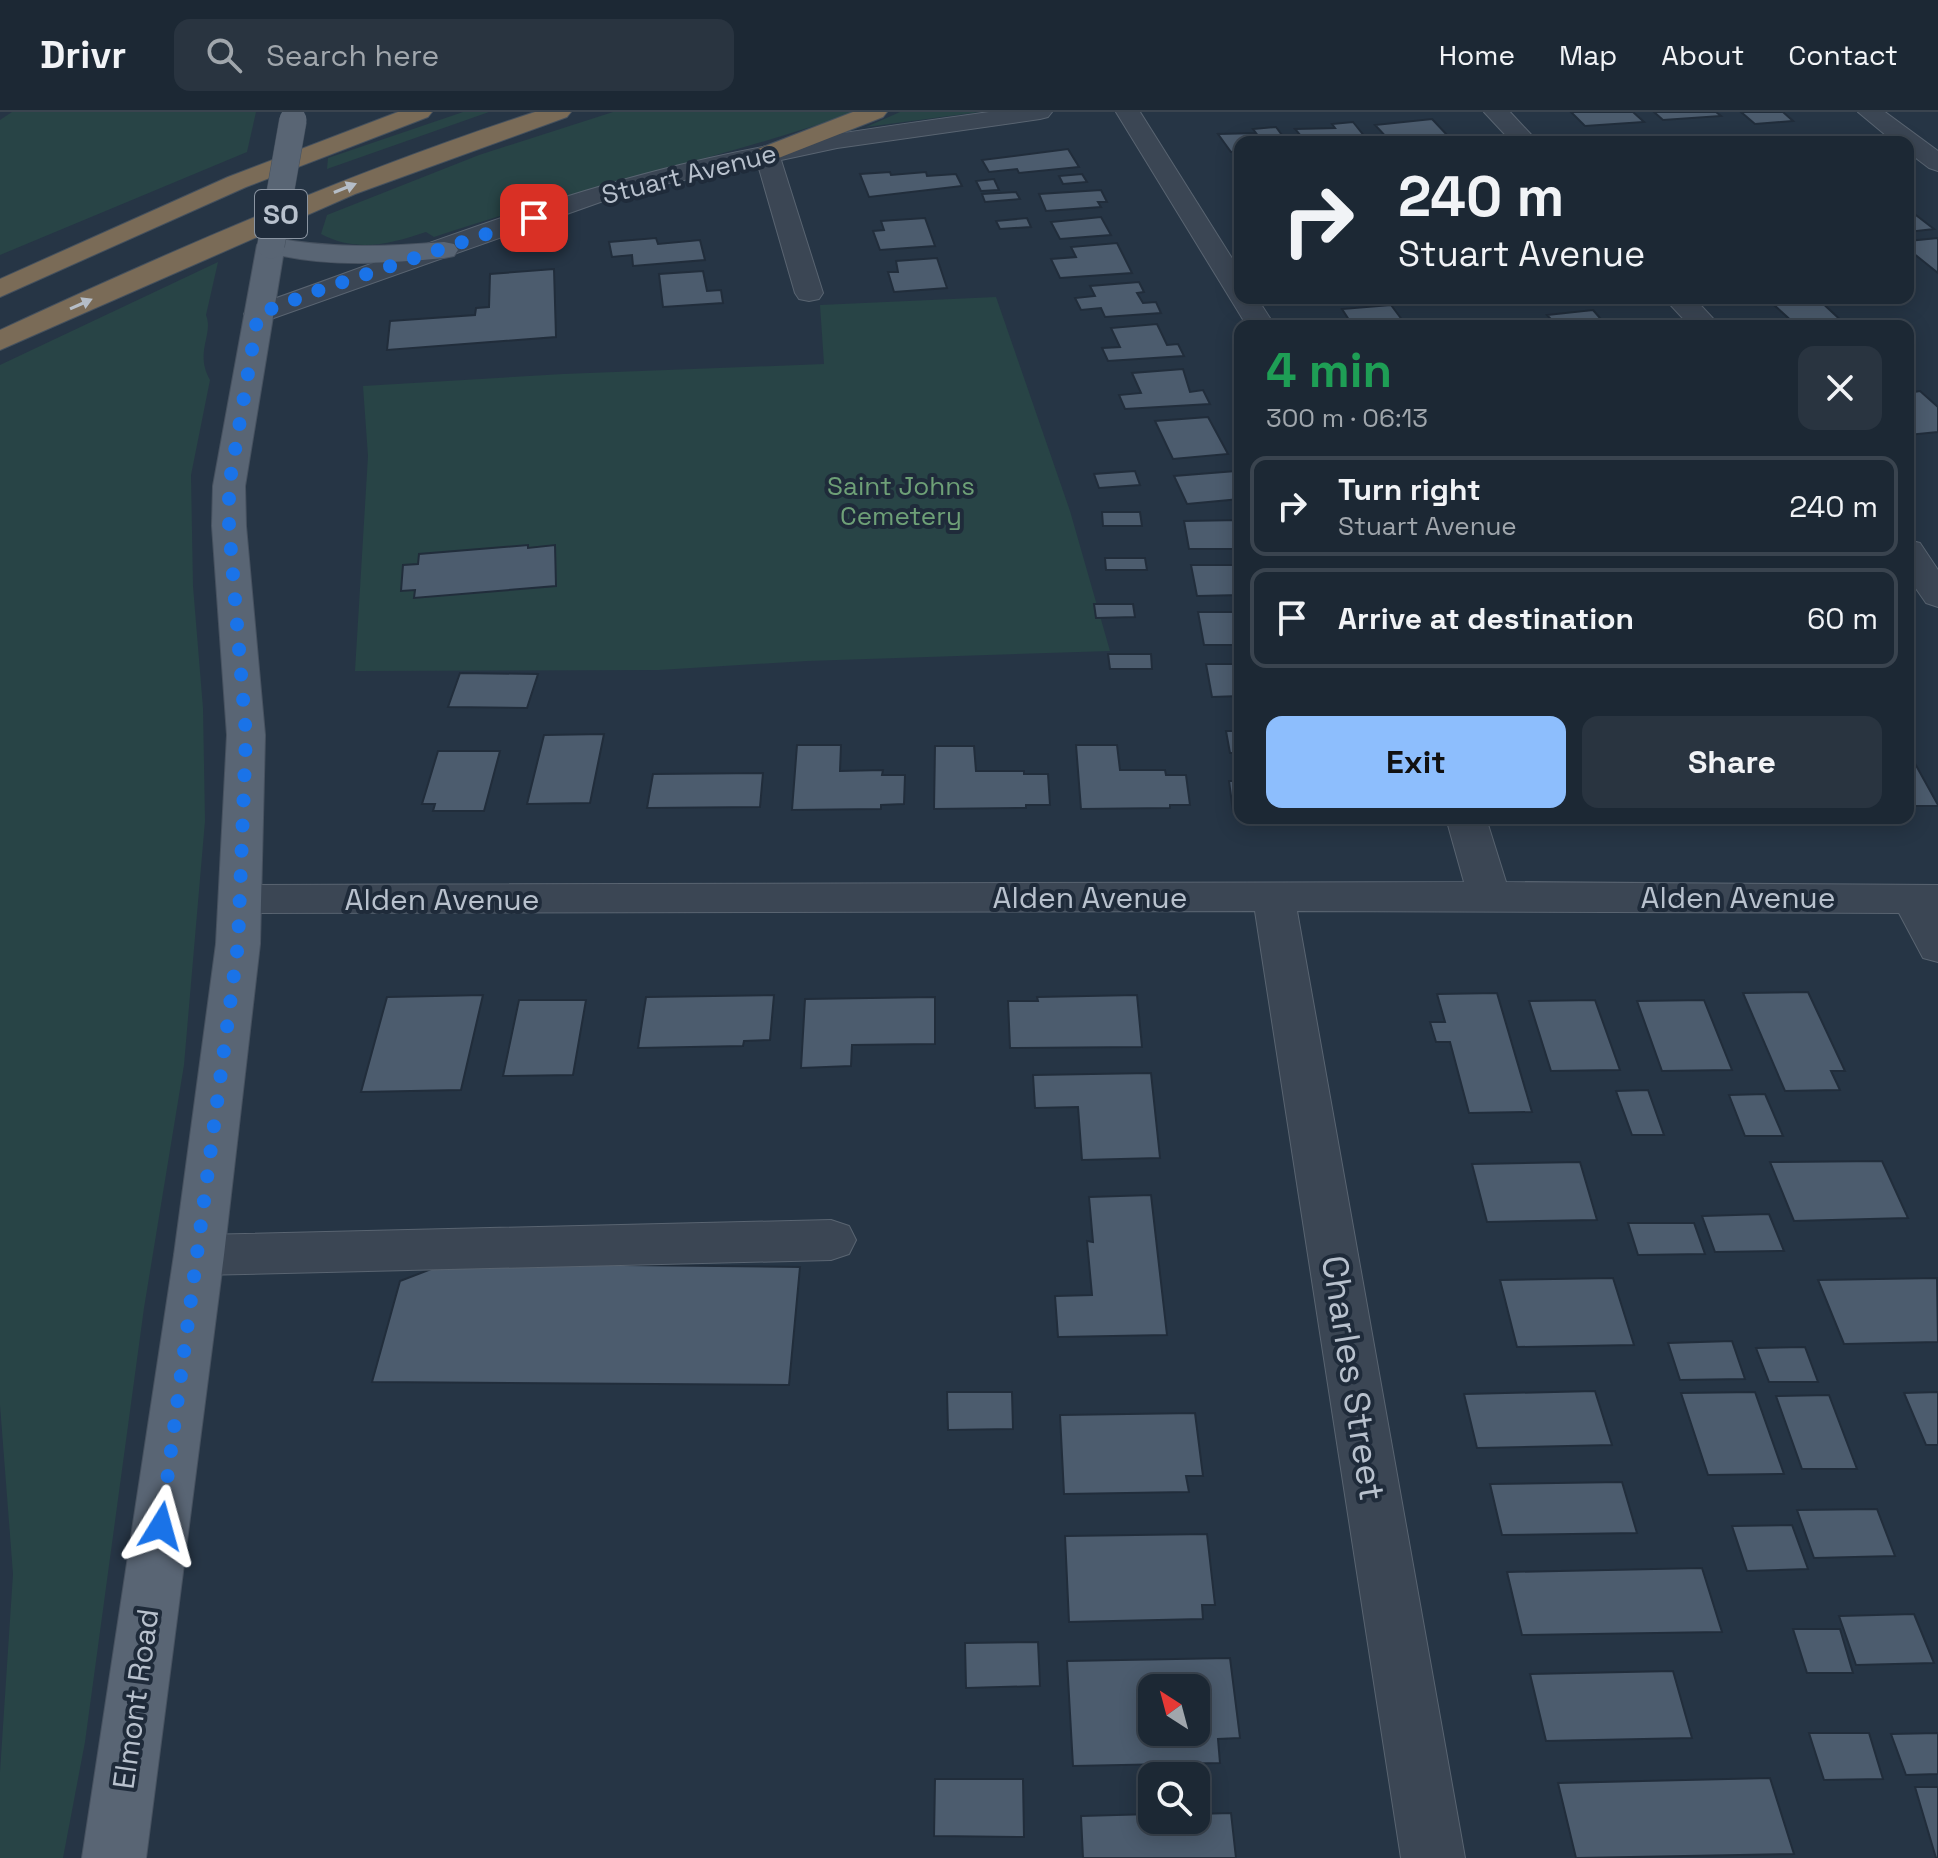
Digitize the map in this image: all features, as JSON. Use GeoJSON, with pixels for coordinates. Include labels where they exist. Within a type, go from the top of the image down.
{"type":"FeatureCollection","features":[{"type":"Feature","properties":{"kind":"highway"},"geometry":{"type":"LineString","coordinates":[[0,267],[271,150],[375,112]]}},
{"type":"Feature","properties":{"kind":"highway"},"geometry":{"type":"LineString","coordinates":[[0,289],[237,182],[420,112]]}},
{"type":"Feature","properties":{"kind":"highway","name":"SO"},"geometry":{"type":"LineString","coordinates":[[0,341],[322,197],[433,154],[559,112]]}},
{"type":"Feature","properties":{"kind":"highway"},"geometry":{"type":"LineString","coordinates":[[767,154],[875,112]]}},
{"type":"Feature","properties":{"kind":"main road","name":"Elmont Road"},"geometry":{"type":"LineString","coordinates":[[114,1858],[199,1255],[242,899],[246,735],[229,526],[229,486],[294,116]]}},
{"type":"Feature","properties":{"kind":"main road"},"geometry":{"type":"LineString","coordinates":[[269,256],[298,252],[349,257],[444,250]]}},
{"type":"Feature","properties":{"kind":"street","name":"Stuart Avenue"},"geometry":{"type":"LineString","coordinates":[[258,314],[322,289],[444,250],[600,194],[767,154],[905,130],[1040,112]]}},
{"type":"Feature","properties":{"kind":"street"},"geometry":{"type":"LineString","coordinates":[[1128,112],[1234,283]]}},
{"type":"Feature","properties":{"kind":"street"},"geometry":{"type":"LineString","coordinates":[[1496,112],[1520,136]]}},
{"type":"Feature","properties":{"kind":"street"},"geometry":{"type":"LineString","coordinates":[[1870,112],[1902,136]]}},
{"type":"Feature","properties":{"kind":"street"},"geometry":{"type":"LineString","coordinates":[[1914,145],[1938,163]]}},
{"type":"Feature","properties":{"kind":"street"},"geometry":{"type":"LineString","coordinates":[[767,154],[809,293]]}},
{"type":"Feature","properties":{"kind":"street"},"geometry":{"type":"LineString","coordinates":[[1684,304],[1700,320]]}},
{"type":"Feature","properties":{"kind":"street"},"geometry":{"type":"LineString","coordinates":[[1914,559],[1938,596]]}},
{"type":"Feature","properties":{"kind":"street"},"geometry":{"type":"LineString","coordinates":[[1468,824],[1489,896]]}},
{"type":"Feature","properties":{"kind":"street","name":"Alden Avenue"},"geometry":{"type":"LineString","coordinates":[[242,899],[1489,896],[1926,899]]}},
{"type":"Feature","properties":{"kind":"street","name":"Charles Street"},"geometry":{"type":"LineString","coordinates":[[1274,898],[1433,1858]]}},
{"type":"Feature","properties":{"kind":"street"},"geometry":{"type":"LineString","coordinates":[[1926,899],[1938,947]]}},
{"type":"Feature","properties":{"kind":"street"},"geometry":{"type":"LineString","coordinates":[[199,1255],[831,1240]]}},
{"type":"Feature","properties":{"kind":"green space"},"geometry":{"type":"Polygon","coordinates":[[[12,112],[256,112],[247,152],[0,255],[0,120],[12,112]]]}},
{"type":"Feature","properties":{"kind":"green space"},"geometry":{"type":"Polygon","coordinates":[[[463,112],[489,112],[327,169],[328,158],[463,112]]]}},
{"type":"Feature","properties":{"kind":"green space"},"geometry":{"type":"Polygon","coordinates":[[[613,112],[856,112],[434,237],[426,232],[386,243],[361,245],[321,234],[327,215],[479,155],[613,112]]]}},
{"type":"Feature","properties":{"kind":"green space"},"geometry":{"type":"Polygon","coordinates":[[[900,112],[980,112],[866,127],[900,112]]]}},
{"type":"Feature","properties":{"kind":"green space"},"geometry":{"type":"Polygon","coordinates":[[[218,262],[206,315],[208,330],[204,361],[210,380],[191,475],[193,586],[203,708],[205,821],[184,1065],[144,1308],[85,1742],[63,1858],[0,1858],[0,1772],[13,1574],[0,1405],[0,365],[218,262]]]}},
{"type":"Feature","properties":{"kind":"green space","name":"Saint Johns Cemetery"},"geometry":{"type":"Polygon","coordinates":[[[996,297],[1070,511],[1110,651],[807,661],[659,670],[355,671],[368,456],[363,386],[563,374],[824,364],[820,305],[996,297]]]}},
{"type":"Feature","properties":{"kind":"building"},"geometry":{"type":"Polygon","coordinates":[[[1571,112],[1633,112],[1644,122],[1585,126],[1571,112]]]}},
{"type":"Feature","properties":{"kind":"building"},"geometry":{"type":"Polygon","coordinates":[[[1654,112],[1716,112],[1721,116],[1663,120],[1654,112]]]}},
{"type":"Feature","properties":{"kind":"building"},"geometry":{"type":"Polygon","coordinates":[[[1741,112],[1783,112],[1793,121],[1755,124],[1741,112]]]}},
{"type":"Feature","properties":{"kind":"building"},"geometry":{"type":"Polygon","coordinates":[[[1432,119],[1448,136],[1385,136],[1375,125],[1432,119]]]}},
{"type":"Feature","properties":{"kind":"building"},"geometry":{"type":"Polygon","coordinates":[[[1353,122],[1364,136],[1301,136],[1295,129],[1335,128],[1332,124],[1353,122]]]}},
{"type":"Feature","properties":{"kind":"building"},"geometry":{"type":"Polygon","coordinates":[[[1276,127],[1283,136],[1234,136],[1234,152],[1231,152],[1218,134],[1256,133],[1253,129],[1276,127]]]}},
{"type":"Feature","properties":{"kind":"building"},"geometry":{"type":"Polygon","coordinates":[[[1068,149],[1079,167],[1019,173],[1017,169],[989,172],[982,160],[1068,149]]]}},
{"type":"Feature","properties":{"kind":"building"},"geometry":{"type":"Polygon","coordinates":[[[890,172],[891,175],[926,172],[927,176],[956,174],[962,186],[869,197],[860,174],[890,172]]]}},
{"type":"Feature","properties":{"kind":"building"},"geometry":{"type":"Polygon","coordinates":[[[1082,174],[1087,182],[1063,184],[1059,176],[1082,174]]]}},
{"type":"Feature","properties":{"kind":"building"},"geometry":{"type":"Polygon","coordinates":[[[994,179],[999,190],[981,191],[976,181],[994,179]]]}},
{"type":"Feature","properties":{"kind":"building"},"geometry":{"type":"Polygon","coordinates":[[[1101,190],[1107,202],[1098,202],[1101,207],[1046,211],[1039,194],[1101,190]]]}},
{"type":"Feature","properties":{"kind":"building"},"geometry":{"type":"Polygon","coordinates":[[[1016,192],[1020,199],[985,202],[982,194],[1016,192]]]}},
{"type":"Feature","properties":{"kind":"building"},"geometry":{"type":"Polygon","coordinates":[[[1914,214],[1934,229],[1914,231],[1914,214]]]}},
{"type":"Feature","properties":{"kind":"building"},"geometry":{"type":"Polygon","coordinates":[[[1101,217],[1111,235],[1060,239],[1051,222],[1101,217]]]}},
{"type":"Feature","properties":{"kind":"building"},"geometry":{"type":"Polygon","coordinates":[[[925,218],[935,246],[880,250],[873,231],[884,230],[881,221],[925,218]]]}},
{"type":"Feature","properties":{"kind":"building"},"geometry":{"type":"Polygon","coordinates":[[[1027,218],[1031,227],[1000,229],[996,221],[1027,218]]]}},
{"type":"Feature","properties":{"kind":"building"},"geometry":{"type":"Polygon","coordinates":[[[656,238],[658,244],[700,240],[705,260],[633,266],[632,255],[612,257],[609,242],[656,238]]]}},
{"type":"Feature","properties":{"kind":"building"},"geometry":{"type":"Polygon","coordinates":[[[1938,238],[1938,273],[1914,254],[1914,240],[1938,238]]]}},
{"type":"Feature","properties":{"kind":"building"},"geometry":{"type":"Polygon","coordinates":[[[1117,243],[1132,273],[1060,278],[1051,259],[1076,257],[1071,247],[1117,243]]]}},
{"type":"Feature","properties":{"kind":"building"},"geometry":{"type":"Polygon","coordinates":[[[937,258],[947,288],[894,292],[888,272],[898,272],[896,261],[937,258]]]}},
{"type":"Feature","properties":{"kind":"building"},"geometry":{"type":"Polygon","coordinates":[[[554,269],[556,337],[387,350],[390,321],[475,315],[476,308],[489,307],[490,274],[554,269]]]}},
{"type":"Feature","properties":{"kind":"building"},"geometry":{"type":"Polygon","coordinates":[[[703,271],[707,291],[721,290],[723,303],[663,307],[659,274],[703,271]]]}},
{"type":"Feature","properties":{"kind":"building"},"geometry":{"type":"Polygon","coordinates":[[[1139,282],[1144,292],[1137,293],[1143,303],[1156,302],[1161,313],[1105,317],[1101,308],[1081,310],[1075,298],[1095,296],[1090,286],[1139,282]]]}},
{"type":"Feature","properties":{"kind":"building"},"geometry":{"type":"Polygon","coordinates":[[[1773,304],[1823,304],[1841,320],[1791,320],[1773,304]]]}},
{"type":"Feature","properties":{"kind":"building"},"geometry":{"type":"Polygon","coordinates":[[[1391,305],[1402,320],[1349,320],[1342,309],[1391,305]]]}},
{"type":"Feature","properties":{"kind":"building"},"geometry":{"type":"Polygon","coordinates":[[[1593,310],[1602,320],[1552,320],[1547,315],[1593,310]]]}},
{"type":"Feature","properties":{"kind":"building"},"geometry":{"type":"Polygon","coordinates":[[[1157,324],[1167,345],[1178,344],[1184,356],[1108,361],[1102,348],[1120,347],[1111,328],[1157,324]]]}},
{"type":"Feature","properties":{"kind":"building"},"geometry":{"type":"Polygon","coordinates":[[[1183,369],[1190,392],[1203,390],[1210,404],[1125,409],[1119,395],[1141,393],[1132,373],[1183,369]]]}},
{"type":"Feature","properties":{"kind":"building"},"geometry":{"type":"Polygon","coordinates":[[[1920,391],[1938,407],[1938,432],[1914,434],[1914,392],[1920,391]]]}},
{"type":"Feature","properties":{"kind":"building"},"geometry":{"type":"Polygon","coordinates":[[[1208,417],[1228,454],[1173,459],[1155,421],[1208,417]]]}},
{"type":"Feature","properties":{"kind":"building"},"geometry":{"type":"Polygon","coordinates":[[[1135,471],[1140,485],[1099,488],[1094,474],[1135,471]]]}},
{"type":"Feature","properties":{"kind":"building"},"geometry":{"type":"Polygon","coordinates":[[[1234,471],[1234,500],[1187,504],[1174,476],[1234,471]]]}},
{"type":"Feature","properties":{"kind":"building"},"geometry":{"type":"Polygon","coordinates":[[[1102,512],[1140,512],[1142,526],[1103,526],[1102,512]]]}},
{"type":"Feature","properties":{"kind":"building"},"geometry":{"type":"Polygon","coordinates":[[[1234,520],[1234,549],[1189,549],[1184,521],[1234,520]]]}},
{"type":"Feature","properties":{"kind":"building"},"geometry":{"type":"Polygon","coordinates":[[[528,545],[528,548],[555,545],[556,586],[414,598],[415,590],[401,591],[403,565],[418,564],[419,554],[528,545]]]}},
{"type":"Feature","properties":{"kind":"building"},"geometry":{"type":"Polygon","coordinates":[[[1105,558],[1145,558],[1147,570],[1106,570],[1105,558]]]}},
{"type":"Feature","properties":{"kind":"building"},"geometry":{"type":"Polygon","coordinates":[[[1191,565],[1234,565],[1234,595],[1197,596],[1191,565]]]}},
{"type":"Feature","properties":{"kind":"building"},"geometry":{"type":"Polygon","coordinates":[[[1094,604],[1133,604],[1135,617],[1096,618],[1094,604]]]}},
{"type":"Feature","properties":{"kind":"building"},"geometry":{"type":"Polygon","coordinates":[[[1198,612],[1234,612],[1234,645],[1204,645],[1198,612]]]}},
{"type":"Feature","properties":{"kind":"building"},"geometry":{"type":"Polygon","coordinates":[[[1108,654],[1151,654],[1152,669],[1110,669],[1108,654]]]}},
{"type":"Feature","properties":{"kind":"building"},"geometry":{"type":"Polygon","coordinates":[[[1206,664],[1234,664],[1234,696],[1212,697],[1206,664]]]}},
{"type":"Feature","properties":{"kind":"building"},"geometry":{"type":"Polygon","coordinates":[[[460,673],[538,674],[527,708],[448,707],[460,673]]]}},
{"type":"Feature","properties":{"kind":"building"},"geometry":{"type":"Polygon","coordinates":[[[1226,731],[1234,731],[1234,753],[1230,753],[1226,731]]]}},
{"type":"Feature","properties":{"kind":"building"},"geometry":{"type":"Polygon","coordinates":[[[604,734],[590,803],[527,804],[544,735],[604,734]]]}},
{"type":"Feature","properties":{"kind":"building"},"geometry":{"type":"Polygon","coordinates":[[[797,745],[841,745],[840,771],[883,770],[882,775],[905,775],[904,804],[881,805],[881,809],[792,810],[797,745]]]}},
{"type":"Feature","properties":{"kind":"building"},"geometry":{"type":"Polygon","coordinates":[[[1076,745],[1117,745],[1120,770],[1165,770],[1166,775],[1186,775],[1190,805],[1081,809],[1076,745]]]}},
{"type":"Feature","properties":{"kind":"building"},"geometry":{"type":"Polygon","coordinates":[[[935,746],[974,746],[976,771],[1048,774],[1050,805],[934,809],[935,746]]]}},
{"type":"Feature","properties":{"kind":"building"},"geometry":{"type":"Polygon","coordinates":[[[438,751],[500,751],[484,811],[433,811],[435,804],[422,804],[438,751]]]}},
{"type":"Feature","properties":{"kind":"building"},"geometry":{"type":"Polygon","coordinates":[[[1914,762],[1938,805],[1914,806],[1914,762]]]}},
{"type":"Feature","properties":{"kind":"building"},"geometry":{"type":"Polygon","coordinates":[[[763,773],[760,807],[647,808],[653,774],[763,773]]]}},
{"type":"Feature","properties":{"kind":"building"},"geometry":{"type":"Polygon","coordinates":[[[1229,781],[1234,781],[1233,811],[1229,781]]]}},
{"type":"Feature","properties":{"kind":"building"},"geometry":{"type":"Polygon","coordinates":[[[1808,992],[1845,1071],[1831,1071],[1840,1090],[1785,1091],[1743,993],[1808,992]]]}},
{"type":"Feature","properties":{"kind":"building"},"geometry":{"type":"Polygon","coordinates":[[[1497,993],[1532,1112],[1469,1113],[1450,1042],[1436,1042],[1430,1022],[1445,1022],[1437,994],[1497,993]]]}},
{"type":"Feature","properties":{"kind":"building"},"geometry":{"type":"Polygon","coordinates":[[[483,995],[461,1090],[361,1092],[387,997],[483,995]]]}},
{"type":"Feature","properties":{"kind":"building"},"geometry":{"type":"Polygon","coordinates":[[[774,995],[770,1040],[744,1041],[743,1046],[638,1048],[646,997],[774,995]]]}},
{"type":"Feature","properties":{"kind":"building"},"geometry":{"type":"Polygon","coordinates":[[[1137,995],[1142,1047],[1010,1048],[1008,1001],[1038,1001],[1037,997],[1137,995]]]}},
{"type":"Feature","properties":{"kind":"building"},"geometry":{"type":"Polygon","coordinates":[[[935,997],[935,1044],[852,1045],[851,1066],[801,1068],[805,999],[935,997]]]}},
{"type":"Feature","properties":{"kind":"building"},"geometry":{"type":"Polygon","coordinates":[[[519,1000],[586,1000],[573,1075],[503,1076],[519,1000]]]}},
{"type":"Feature","properties":{"kind":"building"},"geometry":{"type":"Polygon","coordinates":[[[1595,1000],[1620,1070],[1551,1071],[1529,1001],[1595,1000]]]}},
{"type":"Feature","properties":{"kind":"building"},"geometry":{"type":"Polygon","coordinates":[[[1704,1000],[1732,1070],[1662,1071],[1637,1001],[1704,1000]]]}},
{"type":"Feature","properties":{"kind":"building"},"geometry":{"type":"Polygon","coordinates":[[[1151,1073],[1160,1158],[1082,1160],[1078,1107],[1035,1108],[1033,1075],[1151,1073]]]}},
{"type":"Feature","properties":{"kind":"building"},"geometry":{"type":"Polygon","coordinates":[[[1648,1090],[1664,1135],[1632,1135],[1616,1091],[1648,1090]]]}},
{"type":"Feature","properties":{"kind":"building"},"geometry":{"type":"Polygon","coordinates":[[[1765,1094],[1783,1136],[1745,1136],[1729,1095],[1765,1094]]]}},
{"type":"Feature","properties":{"kind":"building"},"geometry":{"type":"Polygon","coordinates":[[[1882,1161],[1908,1218],[1794,1221],[1770,1162],[1882,1161]]]}},
{"type":"Feature","properties":{"kind":"building"},"geometry":{"type":"Polygon","coordinates":[[[1580,1162],[1597,1220],[1487,1222],[1472,1164],[1580,1162]]]}},
{"type":"Feature","properties":{"kind":"building"},"geometry":{"type":"Polygon","coordinates":[[[1151,1195],[1167,1335],[1058,1337],[1055,1296],[1092,1295],[1087,1241],[1093,1242],[1089,1197],[1151,1195]]]}},
{"type":"Feature","properties":{"kind":"building"},"geometry":{"type":"Polygon","coordinates":[[[1769,1214],[1784,1251],[1715,1252],[1702,1216],[1769,1214]]]}},
{"type":"Feature","properties":{"kind":"building"},"geometry":{"type":"Polygon","coordinates":[[[1628,1223],[1694,1223],[1705,1254],[1638,1255],[1628,1223]]]}},
{"type":"Feature","properties":{"kind":"building"},"geometry":{"type":"Polygon","coordinates":[[[447,1263],[800,1267],[789,1385],[372,1382],[400,1281],[447,1263]]]}},
{"type":"Feature","properties":{"kind":"building"},"geometry":{"type":"Polygon","coordinates":[[[1613,1278],[1634,1345],[1517,1347],[1500,1280],[1613,1278]]]}},
{"type":"Feature","properties":{"kind":"building"},"geometry":{"type":"Polygon","coordinates":[[[1937,1278],[1938,1342],[1844,1344],[1818,1280],[1937,1278]]]}},
{"type":"Feature","properties":{"kind":"building"},"geometry":{"type":"Polygon","coordinates":[[[1732,1341],[1745,1379],[1680,1380],[1668,1343],[1732,1341]]]}},
{"type":"Feature","properties":{"kind":"building"},"geometry":{"type":"Polygon","coordinates":[[[1805,1347],[1818,1382],[1769,1382],[1756,1348],[1805,1347]]]}},
{"type":"Feature","properties":{"kind":"building"},"geometry":{"type":"Polygon","coordinates":[[[1595,1391],[1612,1445],[1477,1448],[1464,1394],[1595,1391]]]}},
{"type":"Feature","properties":{"kind":"building"},"geometry":{"type":"Polygon","coordinates":[[[947,1392],[1012,1392],[1013,1429],[948,1430],[947,1392]]]}},
{"type":"Feature","properties":{"kind":"building"},"geometry":{"type":"Polygon","coordinates":[[[1755,1392],[1784,1474],[1708,1475],[1681,1393],[1755,1392]]]}},
{"type":"Feature","properties":{"kind":"building"},"geometry":{"type":"Polygon","coordinates":[[[1938,1392],[1938,1445],[1926,1445],[1904,1393],[1938,1392]]]}},
{"type":"Feature","properties":{"kind":"building"},"geometry":{"type":"Polygon","coordinates":[[[1829,1395],[1857,1469],[1802,1469],[1776,1396],[1829,1395]]]}},
{"type":"Feature","properties":{"kind":"building"},"geometry":{"type":"Polygon","coordinates":[[[1195,1413],[1203,1476],[1186,1476],[1189,1492],[1064,1494],[1060,1415],[1195,1413]]]}},
{"type":"Feature","properties":{"kind":"building"},"geometry":{"type":"Polygon","coordinates":[[[1622,1482],[1637,1533],[1502,1535],[1490,1484],[1622,1482]]]}},
{"type":"Feature","properties":{"kind":"building"},"geometry":{"type":"Polygon","coordinates":[[[1877,1509],[1895,1556],[1814,1558],[1797,1510],[1877,1509]]]}},
{"type":"Feature","properties":{"kind":"building"},"geometry":{"type":"Polygon","coordinates":[[[1792,1525],[1808,1569],[1747,1571],[1732,1526],[1792,1525]]]}},
{"type":"Feature","properties":{"kind":"building"},"geometry":{"type":"Polygon","coordinates":[[[1207,1534],[1215,1605],[1202,1605],[1203,1619],[1069,1622],[1065,1536],[1207,1534]]]}},
{"type":"Feature","properties":{"kind":"building"},"geometry":{"type":"Polygon","coordinates":[[[1702,1568],[1722,1632],[1522,1635],[1507,1572],[1702,1568]]]}},
{"type":"Feature","properties":{"kind":"building"},"geometry":{"type":"Polygon","coordinates":[[[1914,1614],[1934,1663],[1856,1665],[1839,1616],[1914,1614]]]}},
{"type":"Feature","properties":{"kind":"building"},"geometry":{"type":"Polygon","coordinates":[[[1793,1629],[1840,1629],[1853,1673],[1807,1673],[1793,1629]]]}},
{"type":"Feature","properties":{"kind":"building"},"geometry":{"type":"Polygon","coordinates":[[[1038,1642],[1040,1686],[966,1688],[965,1643],[1038,1642]]]}},
{"type":"Feature","properties":{"kind":"building"},"geometry":{"type":"Polygon","coordinates":[[[1230,1658],[1240,1738],[1218,1739],[1220,1763],[1138,1762],[1138,1765],[1073,1766],[1067,1661],[1230,1658]]]}},
{"type":"Feature","properties":{"kind":"building"},"geometry":{"type":"Polygon","coordinates":[[[1673,1671],[1692,1738],[1546,1741],[1530,1674],[1673,1671]]]}},
{"type":"Feature","properties":{"kind":"building"},"geometry":{"type":"Polygon","coordinates":[[[1809,1733],[1869,1733],[1883,1779],[1824,1780],[1809,1733]]]}},
{"type":"Feature","properties":{"kind":"building"},"geometry":{"type":"Polygon","coordinates":[[[1938,1733],[1938,1774],[1906,1775],[1891,1734],[1938,1733]]]}},
{"type":"Feature","properties":{"kind":"building"},"geometry":{"type":"Polygon","coordinates":[[[1770,1778],[1794,1854],[1576,1858],[1558,1783],[1770,1778]]]}},
{"type":"Feature","properties":{"kind":"building"},"geometry":{"type":"Polygon","coordinates":[[[935,1779],[1023,1779],[1024,1837],[934,1836],[935,1779]]]}},
{"type":"Feature","properties":{"kind":"building"},"geometry":{"type":"Polygon","coordinates":[[[1915,1787],[1938,1787],[1938,1858],[1936,1858],[1915,1787]]]}},
{"type":"Feature","properties":{"kind":"building"},"geometry":{"type":"Polygon","coordinates":[[[1231,1813],[1236,1858],[1083,1858],[1081,1816],[1138,1814],[1138,1834],[1210,1834],[1210,1814],[1231,1813]]]}},
{"type":"Feature","properties":{"kind":"route"},"geometry":{"type":"LineString","coordinates":[[161,1526],[227,1043],[242,899],[246,735],[229,526],[229,486],[258,314],[322,289],[534,218]]}}]}
